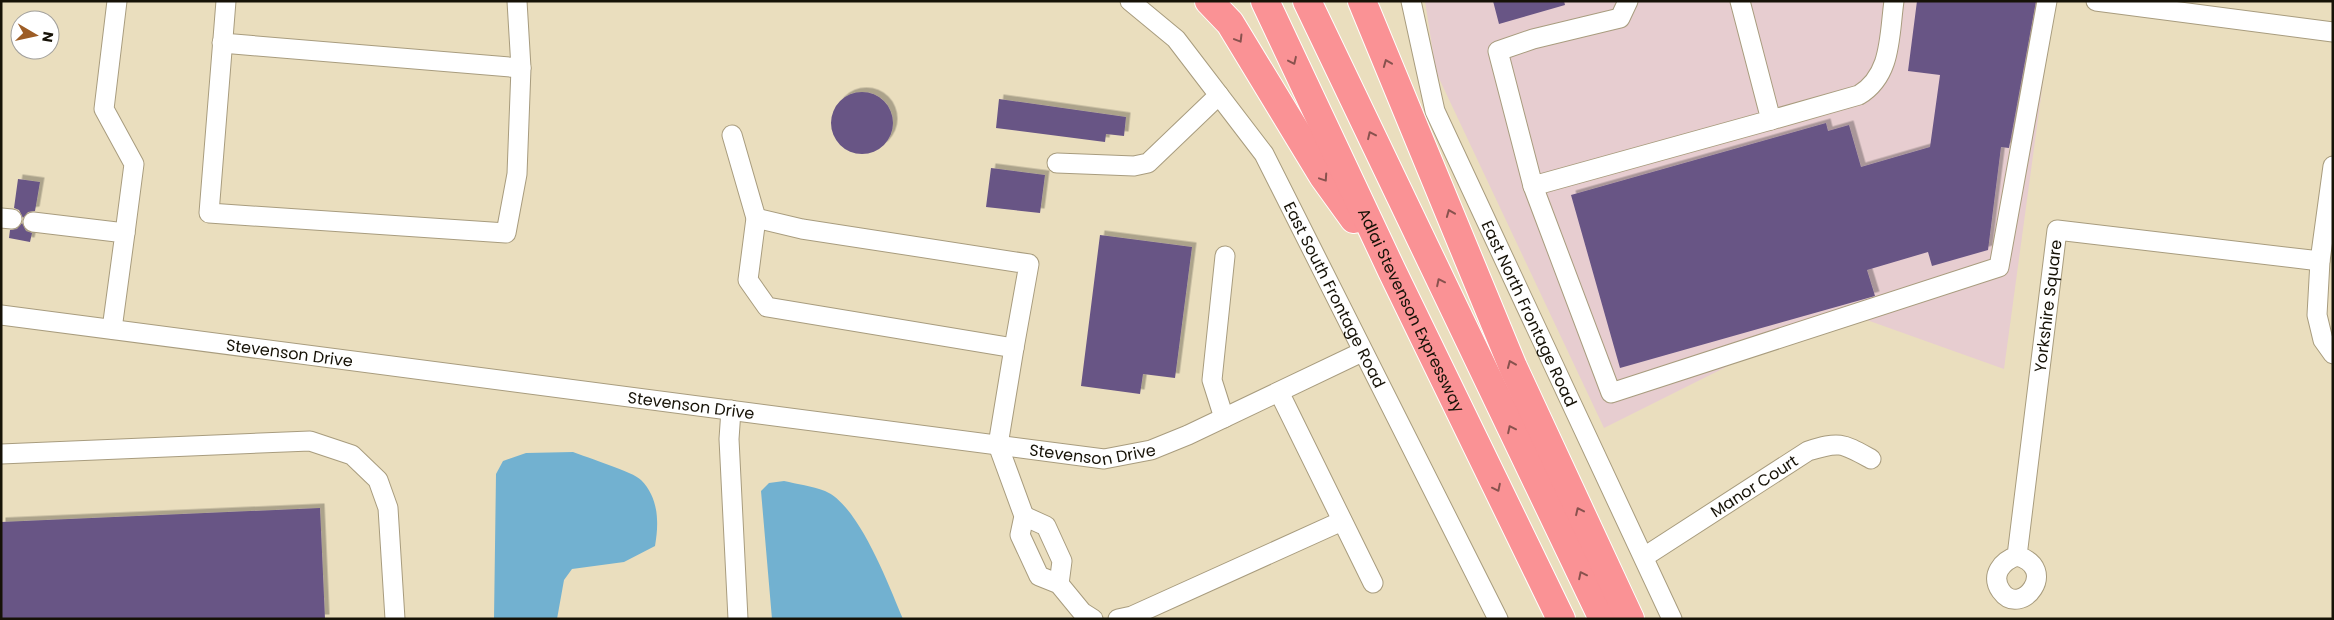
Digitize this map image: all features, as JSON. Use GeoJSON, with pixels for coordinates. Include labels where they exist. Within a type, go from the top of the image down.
{"type":"FeatureCollection","features":[{"type":"Feature","properties":{"kind":"highway"},"geometry":{"type":"LineString","coordinates":[[1209,1],[1230,23],[1323,176],[1392,271]]}},
{"type":"Feature","properties":{"kind":"highway","name":"Adlai Stevenson Expressway"},"geometry":{"type":"LineString","coordinates":[[1265,1],[1392,271],[1561,619]]}},
{"type":"Feature","properties":{"kind":"highway"},"geometry":{"type":"LineString","coordinates":[[1307,1],[1603,619]]}},
{"type":"Feature","properties":{"kind":"highway"},"geometry":{"type":"LineString","coordinates":[[1362,1],[1513,367],[1630,619]]}},
{"type":"Feature","properties":{"kind":"street"},"geometry":{"type":"LineString","coordinates":[[112,329],[134,164],[104,109],[117,1]]}},
{"type":"Feature","properties":{"kind":"street"},"geometry":{"type":"LineString","coordinates":[[226,1],[209,213],[506,233],[517,174],[521,68],[517,1]]}},
{"type":"Feature","properties":{"kind":"street","name":"East South Frontage Road"},"geometry":{"type":"LineString","coordinates":[[1130,1],[1176,39],[1264,154],[1362,352],[1468,555],[1498,619]]}},
{"type":"Feature","properties":{"kind":"street","name":"East North Frontage Road"},"geometry":{"type":"LineString","coordinates":[[1411,1],[1435,110],[1672,619]]}},
{"type":"Feature","properties":{"kind":"street"},"geometry":{"type":"LineString","coordinates":[[1628,1],[1620,18],[1498,51],[1533,186],[1611,393],[1999,267],[2047,1]]}},
{"type":"Feature","properties":{"kind":"street"},"geometry":{"type":"LineString","coordinates":[[1740,1],[1771,120]]}},
{"type":"Feature","properties":{"kind":"street"},"geometry":{"type":"LineString","coordinates":[[1533,186],[1859,95],[1871,88],[1881,75],[1894,1]]}},
{"type":"Feature","properties":{"kind":"street"},"geometry":{"type":"LineString","coordinates":[[2096,1],[2333,32]]}},
{"type":"Feature","properties":{"kind":"street"},"geometry":{"type":"LineString","coordinates":[[222,43],[521,68]]}},
{"type":"Feature","properties":{"kind":"street"},"geometry":{"type":"LineString","coordinates":[[1058,164],[1134,166],[1148,163],[1219,95]]}},
{"type":"Feature","properties":{"kind":"street"},"geometry":{"type":"LineString","coordinates":[[732,136],[756,218],[748,280],[767,307],[1014,348]]}},
{"type":"Feature","properties":{"kind":"street"},"geometry":{"type":"LineString","coordinates":[[2333,166],[2329,223],[2320,261],[2317,315],[2323,340],[2333,354]]}},
{"type":"Feature","properties":{"kind":"street"},"geometry":{"type":"LineString","coordinates":[[756,218],[802,229],[1029,264],[998,445],[1024,516],[1020,535],[1040,576],[1059,584],[1082,612],[1093,619]]}},
{"type":"Feature","properties":{"kind":"street"},"geometry":{"type":"LineString","coordinates":[[34,222],[125,233]]}},
{"type":"Feature","properties":{"kind":"street","name":"Yorkshire Square"},"geometry":{"type":"LineString","coordinates":[[2017,556],[2057,230],[2320,261]]}},
{"type":"Feature","properties":{"kind":"street"},"geometry":{"type":"LineString","coordinates":[[1224,418],[1212,380],[1225,256]]}},
{"type":"Feature","properties":{"kind":"street","name":"Stevenson Drive"},"geometry":{"type":"LineString","coordinates":[[1,315],[1104,458],[1151,450],[1224,418],[1362,352]]}},
{"type":"Feature","properties":{"kind":"street"},"geometry":{"type":"LineString","coordinates":[[1279,392],[1373,583]]}},
{"type":"Feature","properties":{"kind":"street"},"geometry":{"type":"LineString","coordinates":[[730,410],[729,439],[738,619]]}},
{"type":"Feature","properties":{"kind":"street"},"geometry":{"type":"LineString","coordinates":[[1,454],[310,441],[352,456],[378,480],[388,508],[395,619]]}},
{"type":"Feature","properties":{"kind":"street","name":"Manor Court"},"geometry":{"type":"LineString","coordinates":[[1644,557],[1808,451],[1829,445],[1844,444],[1871,459]]}},
{"type":"Feature","properties":{"kind":"street"},"geometry":{"type":"LineString","coordinates":[[1024,516],[1046,526],[1062,561],[1059,584]]}},
{"type":"Feature","properties":{"kind":"street"},"geometry":{"type":"LineString","coordinates":[[1118,619],[1132,616],[1342,521]]}},
{"type":"Feature","properties":{"kind":"shaded area"},"geometry":{"type":"Polygon","coordinates":[[[1425,1],[2054,1],[2004,369],[1864,319],[1766,347],[1604,428],[1436,72],[1425,1]]]}},
{"type":"Feature","properties":{"kind":"water"},"geometry":{"type":"Polygon","coordinates":[[[573,452],[620,469],[641,480],[651,495],[656,511],[657,529],[655,546],[624,562],[572,569],[564,580],[557,619],[494,619],[496,474],[503,461],[526,453],[573,452]]]}},
{"type":"Feature","properties":{"kind":"water"},"geometry":{"type":"Polygon","coordinates":[[[784,481],[825,491],[838,499],[850,512],[872,548],[903,619],[772,619],[761,491],[769,483],[784,481]]]}},
{"type":"Feature","properties":{"kind":"building"},"geometry":{"type":"Polygon","coordinates":[[[1493,1],[1564,1],[1565,5],[1499,24],[1493,1]]]}},
{"type":"Feature","properties":{"kind":"building"},"geometry":{"type":"Polygon","coordinates":[[[1917,1],[2036,1],[2009,148],[2001,147],[1988,250],[1932,266],[1928,252],[1867,270],[1875,296],[1620,368],[1571,195],[1826,123],[1828,131],[1849,125],[1861,167],[1930,147],[1940,75],[1908,71],[1917,1]]]}},
{"type":"Feature","properties":{"kind":"building"},"geometry":{"type":"Polygon","coordinates":[[[856,92],[868,92],[884,101],[891,111],[893,123],[891,135],[884,145],[868,154],[856,154],[845,149],[836,140],[831,129],[831,117],[836,106],[845,97],[856,92]]]}},
{"type":"Feature","properties":{"kind":"building"},"geometry":{"type":"Polygon","coordinates":[[[999,99],[1126,117],[1124,136],[1106,134],[1105,142],[996,128],[999,99]]]}},
{"type":"Feature","properties":{"kind":"building"},"geometry":{"type":"Polygon","coordinates":[[[991,168],[1045,175],[1040,213],[986,207],[991,168]]]}},
{"type":"Feature","properties":{"kind":"building"},"geometry":{"type":"Polygon","coordinates":[[[18,179],[40,182],[35,211],[28,212],[23,218],[19,210],[14,208],[18,179]]]}},
{"type":"Feature","properties":{"kind":"building"},"geometry":{"type":"Polygon","coordinates":[[[22,223],[26,231],[32,233],[30,242],[9,238],[10,230],[17,229],[22,223]]]}},
{"type":"Feature","properties":{"kind":"building"},"geometry":{"type":"Polygon","coordinates":[[[1100,235],[1192,247],[1175,378],[1143,374],[1140,394],[1081,386],[1100,235]]]}},
{"type":"Feature","properties":{"kind":"building"},"geometry":{"type":"Polygon","coordinates":[[[320,508],[325,619],[1,619],[1,522],[320,508]]]}}]}
